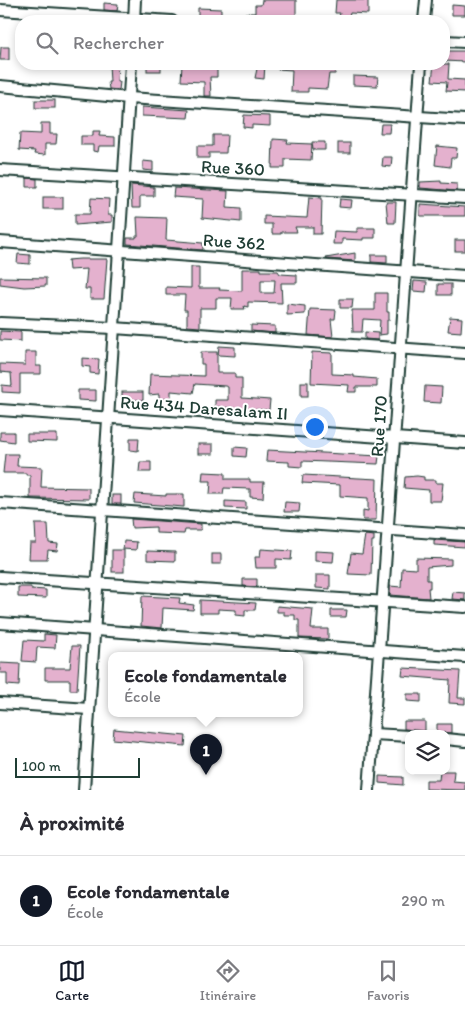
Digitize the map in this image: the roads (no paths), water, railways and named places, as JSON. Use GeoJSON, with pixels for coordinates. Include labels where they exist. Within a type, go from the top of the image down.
{"type":"FeatureCollection","features":[{"type":"Feature","properties":{"kind":"street"},"geometry":{"type":"LineString","coordinates":[[134,15],[135,0]]}},
{"type":"Feature","properties":{"kind":"street"},"geometry":{"type":"LineString","coordinates":[[425,15],[426,0]]}},
{"type":"Feature","properties":{"kind":"street"},"geometry":{"type":"LineString","coordinates":[[0,10],[67,15]]}},
{"type":"Feature","properties":{"kind":"street"},"geometry":{"type":"LineString","coordinates":[[450,41],[465,42]]}},
{"type":"Feature","properties":{"kind":"street"},"geometry":{"type":"LineString","coordinates":[[84,790],[131,70]]}},
{"type":"Feature","properties":{"kind":"street","name":"Rue 170"},"geometry":{"type":"LineString","coordinates":[[369,790],[421,70]]}},
{"type":"Feature","properties":{"kind":"street"},"geometry":{"type":"LineString","coordinates":[[0,86],[129,98],[465,120]]}},
{"type":"Feature","properties":{"kind":"street","name":"Rue 360"},"geometry":{"type":"LineString","coordinates":[[0,170],[465,198]]}},
{"type":"Feature","properties":{"kind":"street","name":"Rue 362"},"geometry":{"type":"LineString","coordinates":[[0,242],[465,276]]}},
{"type":"Feature","properties":{"kind":"street"},"geometry":{"type":"LineString","coordinates":[[0,322],[114,328],[465,353]]}},
{"type":"Feature","properties":{"kind":"street","name":"Rue 434 Daresalam II"},"geometry":{"type":"LineString","coordinates":[[0,410],[465,443]]}},
{"type":"Feature","properties":{"kind":"street"},"geometry":{"type":"LineString","coordinates":[[0,503],[465,535]]}},
{"type":"Feature","properties":{"kind":"street"},"geometry":{"type":"LineString","coordinates":[[0,577],[465,607]]}},
{"type":"Feature","properties":{"kind":"street"},"geometry":{"type":"LineString","coordinates":[[0,623],[465,657]]}},
{"type":"Feature","properties":{"kind":"street"},"geometry":{"type":"LineString","coordinates":[[0,703],[89,709]]}},
{"type":"Feature","properties":{"kind":"street"},"geometry":{"type":"LineString","coordinates":[[373,734],[405,736]]}},
{"type":"Feature","properties":{"kind":"street"},"geometry":{"type":"LineString","coordinates":[[450,739],[465,740]]}},
{"type":"Feature","properties":{"kind":"place","name":"Ecole fondamentale"},"geometry":{"type":"Point","coordinates":[206,775]}}]}
